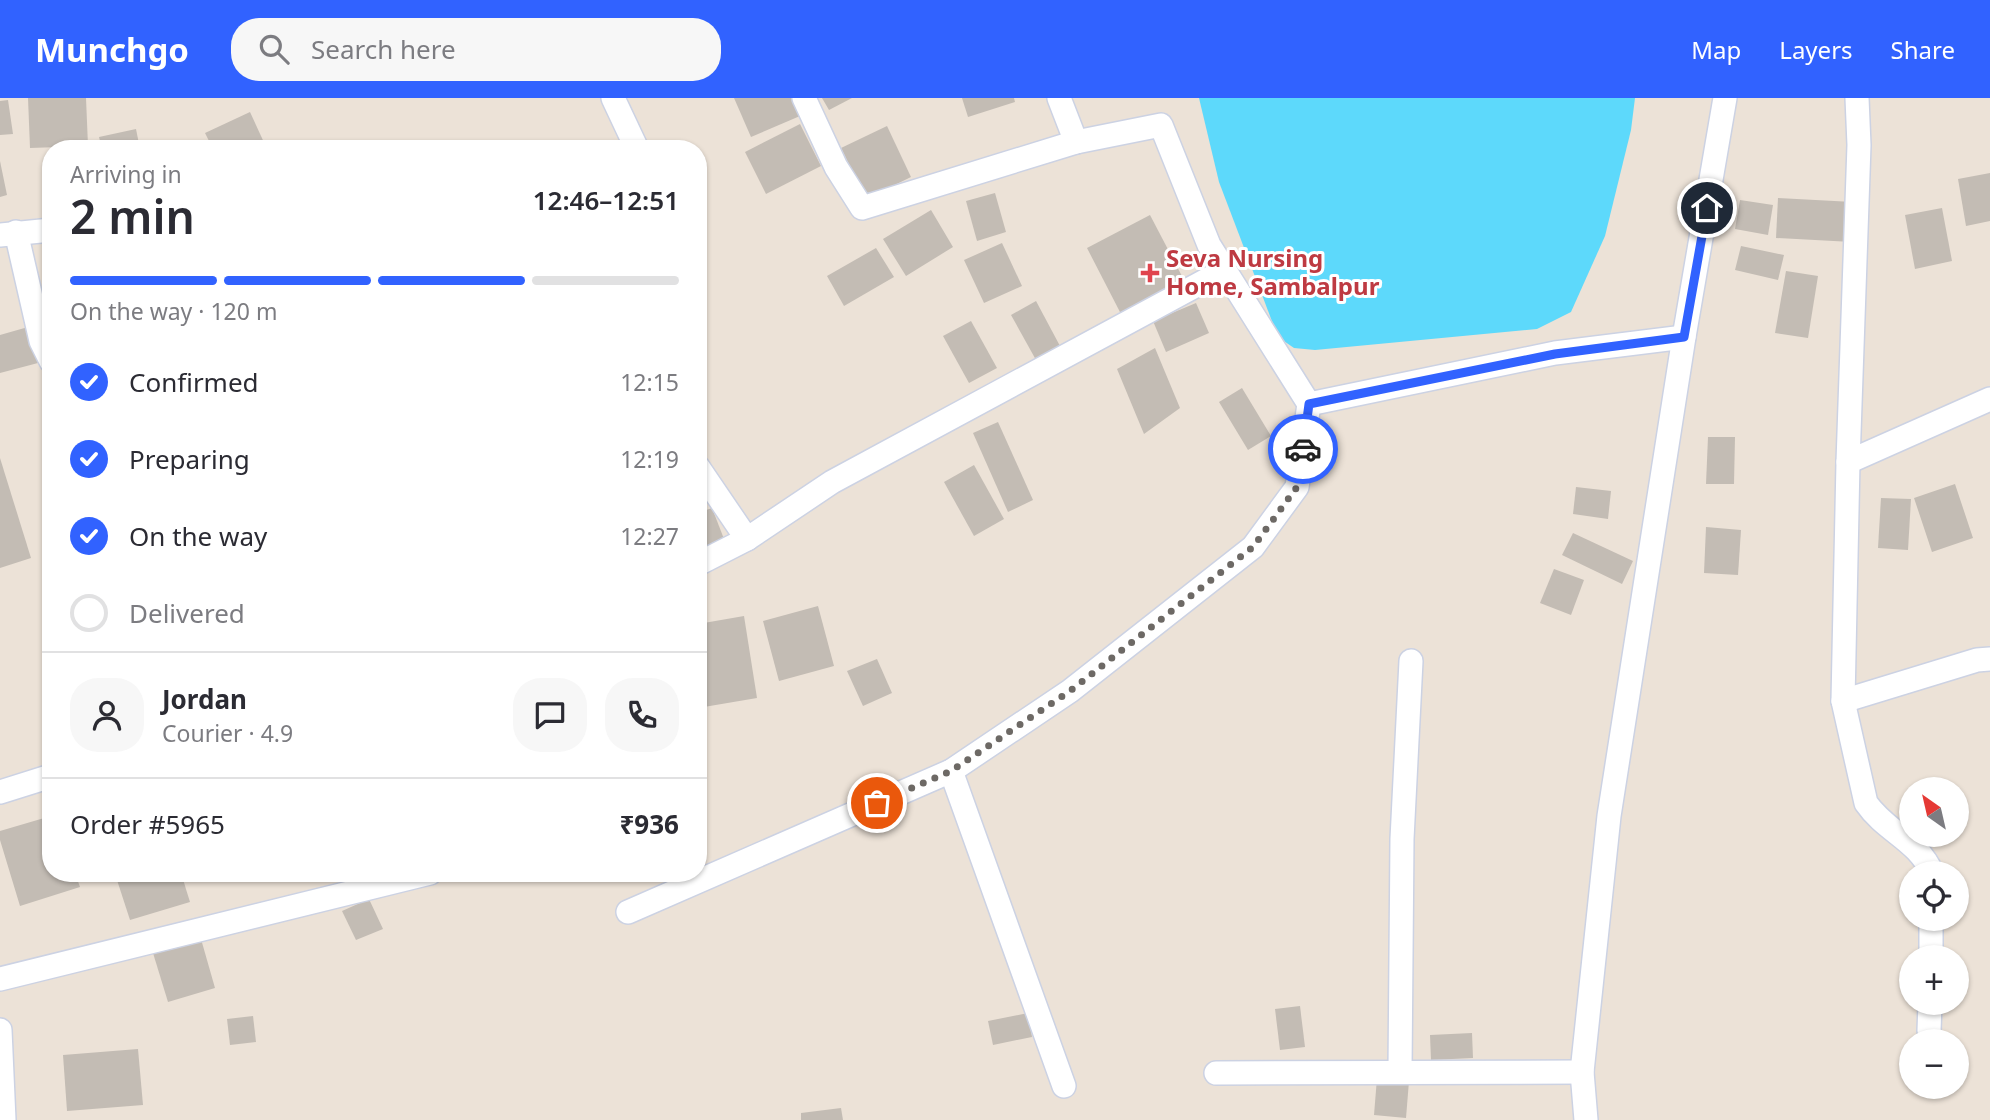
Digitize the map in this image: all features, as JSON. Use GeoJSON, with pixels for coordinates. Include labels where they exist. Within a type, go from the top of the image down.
{"type":"FeatureCollection","features":[{"type":"Feature","properties":{"kind":"street"},"geometry":{"type":"LineString","coordinates":[[613,98],[633,140]]}},
{"type":"Feature","properties":{"kind":"street"},"geometry":{"type":"LineString","coordinates":[[707,878],[951,771],[1070,691],[1253,547],[1297,487],[1309,404],[1209,246],[1161,125],[1076,142],[862,208],[836,167],[804,98]]}},
{"type":"Feature","properties":{"kind":"street"},"geometry":{"type":"LineString","coordinates":[[1059,98],[1076,142]]}},
{"type":"Feature","properties":{"kind":"street"},"geometry":{"type":"LineString","coordinates":[[1586,1120],[1582,1072],[1609,816],[1684,337],[1725,98]]}},
{"type":"Feature","properties":{"kind":"street"},"geometry":{"type":"LineString","coordinates":[[1857,98],[1859,145],[1843,701],[1866,803],[1873,813],[1923,854],[1926,861]]}},
{"type":"Feature","properties":{"kind":"street"},"geometry":{"type":"LineString","coordinates":[[42,231],[8,233],[42,343]]}},
{"type":"Feature","properties":{"kind":"street"},"geometry":{"type":"LineString","coordinates":[[707,559],[747,539],[832,482],[1225,270]]}},
{"type":"Feature","properties":{"kind":"street"},"geometry":{"type":"LineString","coordinates":[[1309,404],[1555,354],[1684,337]]}},
{"type":"Feature","properties":{"kind":"street"},"geometry":{"type":"LineString","coordinates":[[1848,462],[1990,399]]}},
{"type":"Feature","properties":{"kind":"street"},"geometry":{"type":"LineString","coordinates":[[707,480],[747,539]]}},
{"type":"Feature","properties":{"kind":"street"},"geometry":{"type":"LineString","coordinates":[[1843,701],[1977,660],[1990,660]]}},
{"type":"Feature","properties":{"kind":"street"},"geometry":{"type":"LineString","coordinates":[[1400,1071],[1402,839],[1411,661]]}},
{"type":"Feature","properties":{"kind":"street"},"geometry":{"type":"LineString","coordinates":[[951,771],[1064,1086]]}},
{"type":"Feature","properties":{"kind":"street"},"geometry":{"type":"LineString","coordinates":[[0,792],[42,779]]}},
{"type":"Feature","properties":{"kind":"street"},"geometry":{"type":"LineString","coordinates":[[0,979],[393,882]]}},
{"type":"Feature","properties":{"kind":"street"},"geometry":{"type":"LineString","coordinates":[[628,912],[697,882]]}},
{"type":"Feature","properties":{"kind":"street"},"geometry":{"type":"LineString","coordinates":[[0,1030],[4,1120]]}},
{"type":"Feature","properties":{"kind":"street"},"geometry":{"type":"LineString","coordinates":[[1216,1073],[1582,1072]]}},
{"type":"Feature","properties":{"kind":"water"},"geometry":{"type":"Polygon","coordinates":[[[1199,98],[1635,98],[1631,130],[1605,236],[1571,312],[1537,329],[1315,350],[1294,348],[1278,337],[1219,182],[1199,98]]]}},
{"type":"Feature","properties":{"kind":"building"},"geometry":{"type":"Polygon","coordinates":[[[28,98],[86,98],[88,140],[42,140],[42,148],[30,148],[28,98]]]}},
{"type":"Feature","properties":{"kind":"building"},"geometry":{"type":"Polygon","coordinates":[[[734,98],[793,98],[800,116],[751,137],[734,98]]]}},
{"type":"Feature","properties":{"kind":"building"},"geometry":{"type":"Polygon","coordinates":[[[822,98],[852,98],[829,110],[822,98]]]}},
{"type":"Feature","properties":{"kind":"building"},"geometry":{"type":"Polygon","coordinates":[[[962,98],[1014,98],[1015,102],[968,117],[962,98]]]}},
{"type":"Feature","properties":{"kind":"building"},"geometry":{"type":"Polygon","coordinates":[[[8,100],[13,134],[0,135],[0,101],[8,100]]]}},
{"type":"Feature","properties":{"kind":"building"},"geometry":{"type":"Polygon","coordinates":[[[250,112],[263,140],[208,140],[205,133],[250,112]]]}},
{"type":"Feature","properties":{"kind":"building"},"geometry":{"type":"Polygon","coordinates":[[[800,124],[821,166],[766,194],[745,152],[800,124]]]}},
{"type":"Feature","properties":{"kind":"building"},"geometry":{"type":"Polygon","coordinates":[[[887,126],[911,177],[866,199],[841,148],[887,126]]]}},
{"type":"Feature","properties":{"kind":"building"},"geometry":{"type":"Polygon","coordinates":[[[136,129],[138,140],[100,140],[99,137],[136,129]]]}},
{"type":"Feature","properties":{"kind":"building"},"geometry":{"type":"Polygon","coordinates":[[[0,161],[7,195],[0,197],[0,161]]]}},
{"type":"Feature","properties":{"kind":"building"},"geometry":{"type":"Polygon","coordinates":[[[1990,173],[1990,221],[1966,226],[1958,179],[1990,173]]]}},
{"type":"Feature","properties":{"kind":"building"},"geometry":{"type":"Polygon","coordinates":[[[995,193],[1006,232],[977,241],[966,201],[995,193]]]}},
{"type":"Feature","properties":{"kind":"building"},"geometry":{"type":"Polygon","coordinates":[[[1778,198],[1853,202],[1852,242],[1776,238],[1778,198]]]}},
{"type":"Feature","properties":{"kind":"building"},"geometry":{"type":"Polygon","coordinates":[[[1740,200],[1773,205],[1768,235],[1735,229],[1740,200]]]}},
{"type":"Feature","properties":{"kind":"building"},"geometry":{"type":"Polygon","coordinates":[[[1942,208],[1952,261],[1915,269],[1905,215],[1942,208]]]}},
{"type":"Feature","properties":{"kind":"building"},"geometry":{"type":"Polygon","coordinates":[[[931,210],[953,247],[906,276],[883,239],[931,210]]]}},
{"type":"Feature","properties":{"kind":"building"},"geometry":{"type":"Polygon","coordinates":[[[1150,215],[1184,280],[1121,314],[1087,248],[1150,215]]]}},
{"type":"Feature","properties":{"kind":"building"},"geometry":{"type":"Polygon","coordinates":[[[1002,243],[1022,286],[984,303],[964,260],[1002,243]]]}},
{"type":"Feature","properties":{"kind":"building"},"geometry":{"type":"Polygon","coordinates":[[[1741,246],[1784,255],[1778,280],[1735,270],[1741,246]]]}},
{"type":"Feature","properties":{"kind":"building"},"geometry":{"type":"Polygon","coordinates":[[[876,248],[894,277],[844,306],[827,276],[876,248]]]}},
{"type":"Feature","properties":{"kind":"building"},"geometry":{"type":"Polygon","coordinates":[[[1786,271],[1818,276],[1808,338],[1775,333],[1786,271]]]}},
{"type":"Feature","properties":{"kind":"building"},"geometry":{"type":"Polygon","coordinates":[[[1036,301],[1060,346],[1036,360],[1011,315],[1036,301]]]}},
{"type":"Feature","properties":{"kind":"building"},"geometry":{"type":"Polygon","coordinates":[[[1196,303],[1209,333],[1166,352],[1153,321],[1196,303]]]}},
{"type":"Feature","properties":{"kind":"building"},"geometry":{"type":"Polygon","coordinates":[[[971,321],[997,368],[969,383],[943,336],[971,321]]]}},
{"type":"Feature","properties":{"kind":"building"},"geometry":{"type":"Polygon","coordinates":[[[28,327],[38,363],[0,373],[0,335],[28,327]]]}},
{"type":"Feature","properties":{"kind":"building"},"geometry":{"type":"Polygon","coordinates":[[[1155,348],[1180,408],[1144,434],[1117,369],[1155,348]]]}},
{"type":"Feature","properties":{"kind":"building"},"geometry":{"type":"Polygon","coordinates":[[[1242,388],[1271,436],[1248,450],[1219,402],[1242,388]]]}},
{"type":"Feature","properties":{"kind":"building"},"geometry":{"type":"Polygon","coordinates":[[[998,422],[1033,500],[1008,512],[973,433],[998,422]]]}},
{"type":"Feature","properties":{"kind":"building"},"geometry":{"type":"Polygon","coordinates":[[[1708,437],[1735,437],[1734,484],[1706,484],[1708,437]]]}},
{"type":"Feature","properties":{"kind":"building"},"geometry":{"type":"Polygon","coordinates":[[[0,458],[31,558],[0,568],[0,458]]]}},
{"type":"Feature","properties":{"kind":"building"},"geometry":{"type":"Polygon","coordinates":[[[974,465],[1004,519],[974,536],[944,482],[974,465]]]}},
{"type":"Feature","properties":{"kind":"building"},"geometry":{"type":"Polygon","coordinates":[[[1955,484],[1973,538],[1932,552],[1914,498],[1955,484]]]}},
{"type":"Feature","properties":{"kind":"building"},"geometry":{"type":"Polygon","coordinates":[[[1576,487],[1611,491],[1608,519],[1573,514],[1576,487]]]}},
{"type":"Feature","properties":{"kind":"building"},"geometry":{"type":"Polygon","coordinates":[[[1881,498],[1911,499],[1908,550],[1878,548],[1881,498]]]}},
{"type":"Feature","properties":{"kind":"building"},"geometry":{"type":"Polygon","coordinates":[[[712,508],[724,539],[707,546],[707,510],[712,508]]]}},
{"type":"Feature","properties":{"kind":"building"},"geometry":{"type":"Polygon","coordinates":[[[1706,527],[1741,530],[1738,575],[1704,573],[1706,527]]]}},
{"type":"Feature","properties":{"kind":"building"},"geometry":{"type":"Polygon","coordinates":[[[1573,533],[1633,561],[1622,584],[1562,555],[1573,533]]]}},
{"type":"Feature","properties":{"kind":"building"},"geometry":{"type":"Polygon","coordinates":[[[1554,569],[1584,580],[1571,615],[1540,603],[1554,569]]]}},
{"type":"Feature","properties":{"kind":"building"},"geometry":{"type":"Polygon","coordinates":[[[818,606],[834,666],[779,681],[763,621],[818,606]]]}},
{"type":"Feature","properties":{"kind":"building"},"geometry":{"type":"Polygon","coordinates":[[[744,616],[757,698],[707,706],[707,622],[744,616]]]}},
{"type":"Feature","properties":{"kind":"building"},"geometry":{"type":"Polygon","coordinates":[[[877,659],[892,693],[863,706],[847,671],[877,659]]]}},
{"type":"Feature","properties":{"kind":"building"},"geometry":{"type":"Polygon","coordinates":[[[42,819],[42,882],[78,882],[80,887],[20,906],[0,840],[0,831],[42,819]]]}},
{"type":"Feature","properties":{"kind":"building"},"geometry":{"type":"Polygon","coordinates":[[[118,882],[184,882],[190,902],[130,920],[118,882]]]}},
{"type":"Feature","properties":{"kind":"building"},"geometry":{"type":"Polygon","coordinates":[[[369,899],[383,929],[356,940],[342,911],[369,899]]]}},
{"type":"Feature","properties":{"kind":"building"},"geometry":{"type":"Polygon","coordinates":[[[201,939],[215,988],[168,1002],[153,953],[201,939]]]}},
{"type":"Feature","properties":{"kind":"building"},"geometry":{"type":"Polygon","coordinates":[[[1300,1006],[1305,1047],[1280,1050],[1275,1009],[1300,1006]]]}},
{"type":"Feature","properties":{"kind":"building"},"geometry":{"type":"Polygon","coordinates":[[[1028,1013],[1032,1037],[993,1045],[988,1021],[1028,1013]]]}},
{"type":"Feature","properties":{"kind":"building"},"geometry":{"type":"Polygon","coordinates":[[[253,1016],[256,1042],[230,1045],[227,1019],[253,1016]]]}},
{"type":"Feature","properties":{"kind":"building"},"geometry":{"type":"Polygon","coordinates":[[[1472,1033],[1473,1058],[1431,1060],[1430,1035],[1472,1033]]]}},
{"type":"Feature","properties":{"kind":"building"},"geometry":{"type":"Polygon","coordinates":[[[138,1049],[143,1105],[67,1111],[63,1055],[138,1049]]]}},
{"type":"Feature","properties":{"kind":"building"},"geometry":{"type":"Polygon","coordinates":[[[1377,1078],[1409,1081],[1406,1118],[1374,1115],[1377,1078]]]}},
{"type":"Feature","properties":{"kind":"building"},"geometry":{"type":"Polygon","coordinates":[[[841,1108],[843,1120],[801,1120],[801,1113],[841,1108]]]}},
{"type":"Feature","properties":{"kind":"way so far"},"geometry":{"type":"LineString","coordinates":[[877,803],[951,771],[1070,691],[1253,547],[1297,487],[1303,449]]}},
{"type":"Feature","properties":{"kind":"place","name":"Seva Nursing Home, Sambalpur"},"geometry":{"type":"Point","coordinates":[1150,273]}},
{"type":"Feature","properties":{"kind":"route"},"geometry":{"type":"LineString","coordinates":[[1303,449],[1309,404],[1555,354],[1684,337],[1707,208]]}}]}
